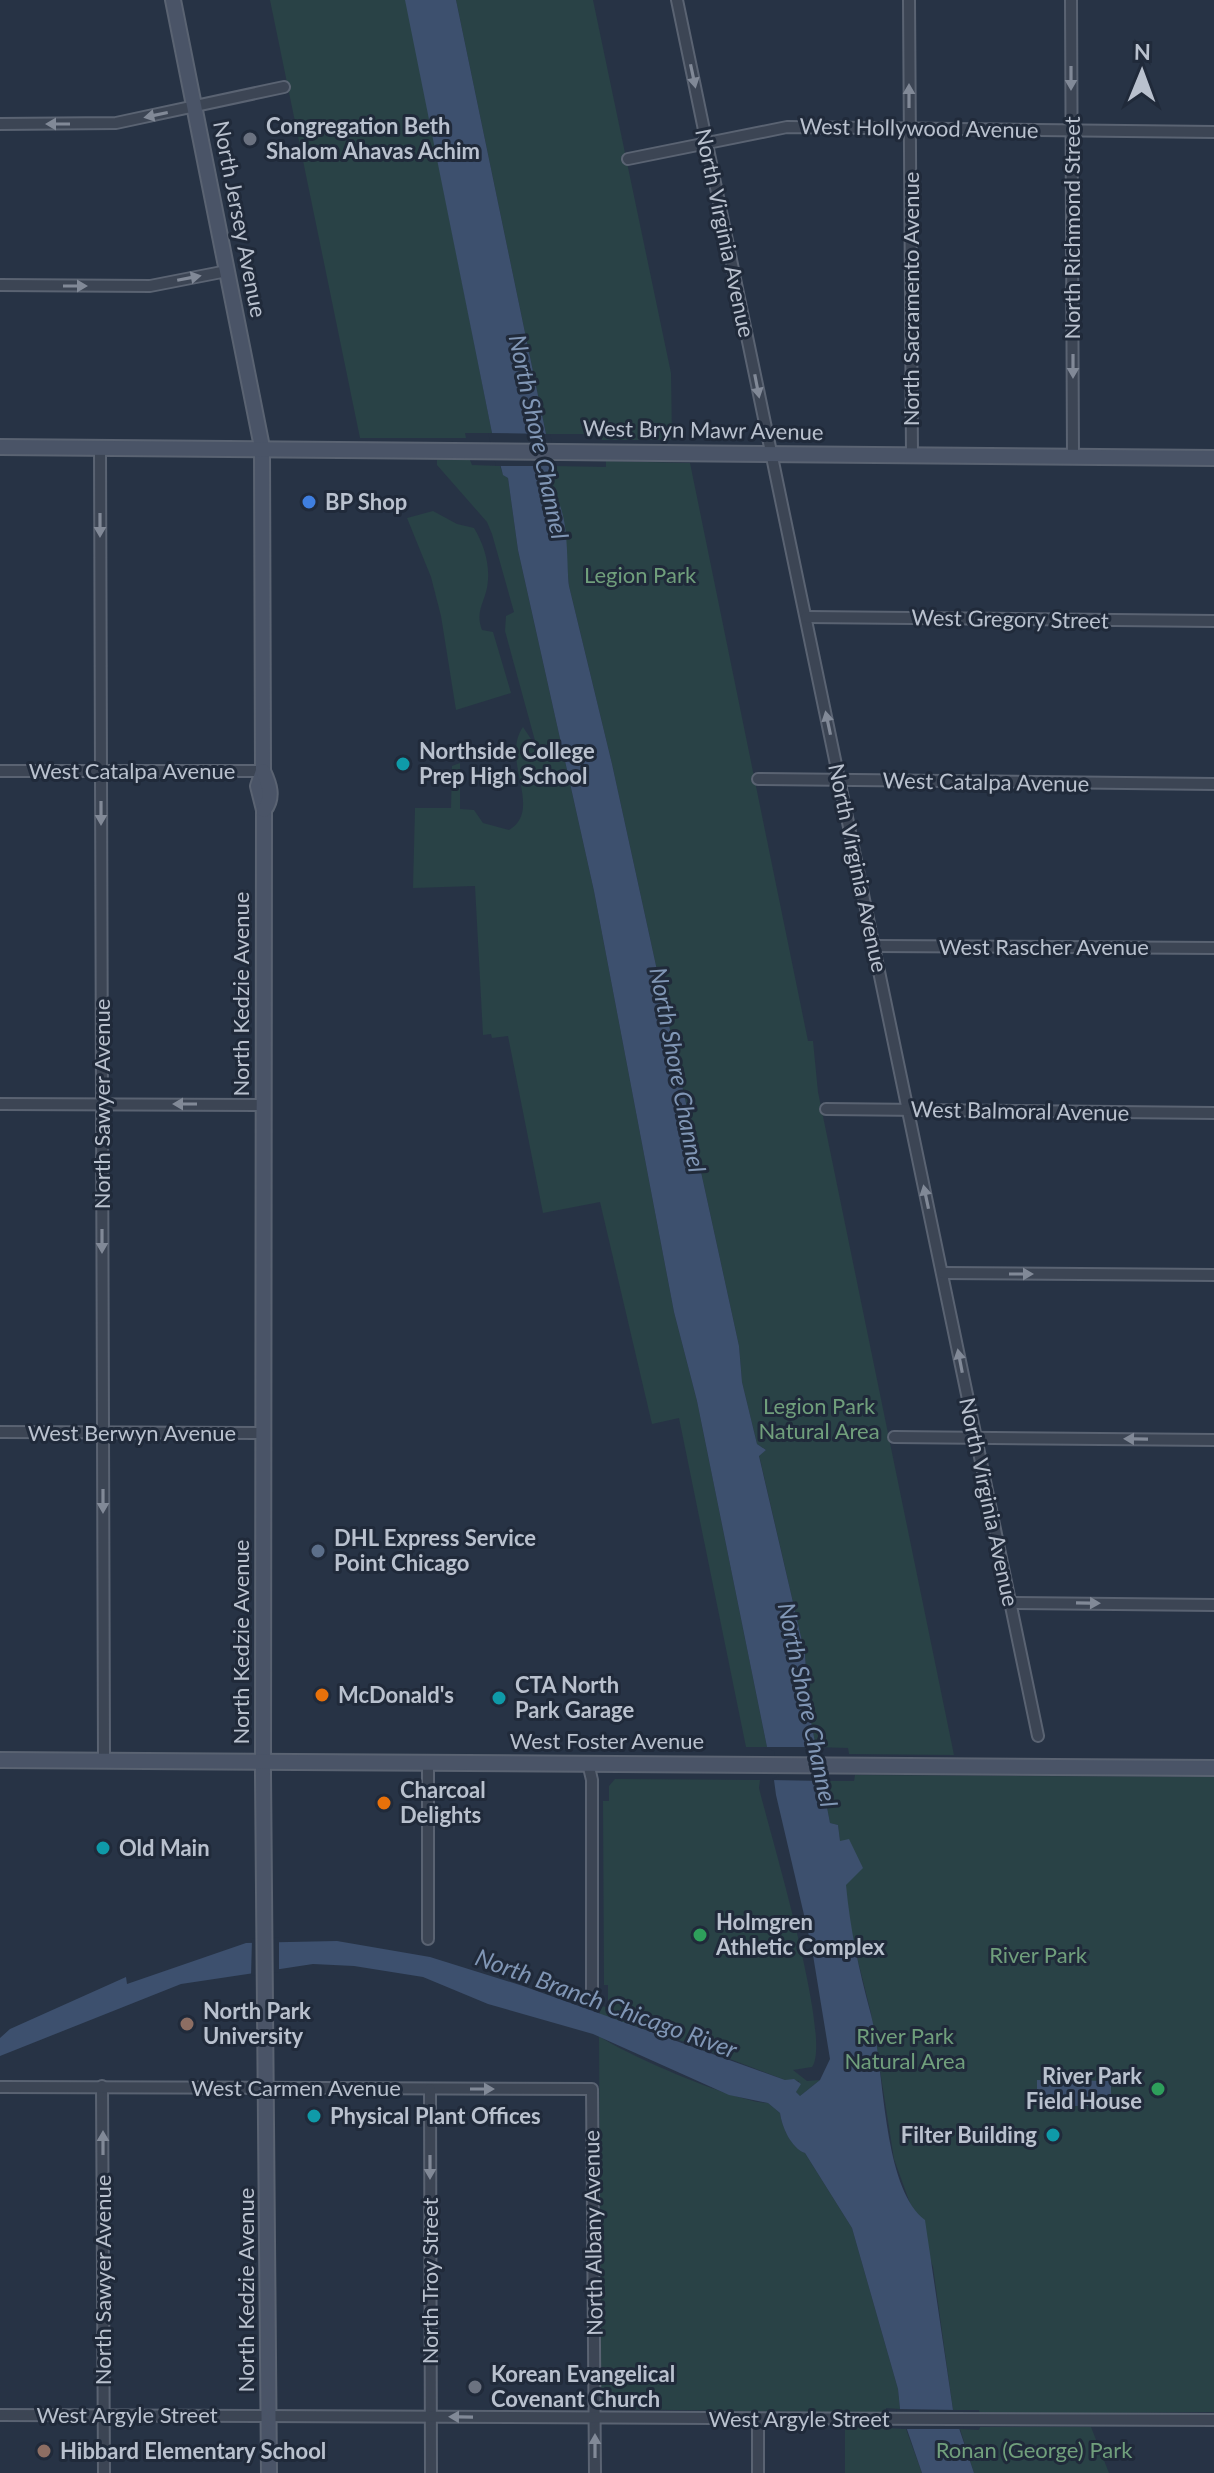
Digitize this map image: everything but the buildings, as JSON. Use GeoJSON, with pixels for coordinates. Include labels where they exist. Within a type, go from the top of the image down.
{"type":"FeatureCollection","features":[{"type":"Feature","properties":{"kind":"main road","name":"North Jersey Avenue"},"geometry":{"type":"LineString","coordinates":[[173,0],[262,447]]}},
{"type":"Feature","properties":{"kind":"main road","name":"West Bryn Mawr Avenue"},"geometry":{"type":"LineString","coordinates":[[0,447],[1214,458]]}},
{"type":"Feature","properties":{"kind":"main road","name":"North Kedzie Avenue"},"geometry":{"type":"LineString","coordinates":[[262,447],[263,771],[270,786],[269,803],[264,810],[263,1105],[263,1760],[269,2473]]}},
{"type":"Feature","properties":{"kind":"main road","name":"West Foster Avenue"},"geometry":{"type":"LineString","coordinates":[[0,1760],[1214,1768]]}},
{"type":"Feature","properties":{"kind":"street","name":"North Virginia Avenue"},"geometry":{"type":"LineString","coordinates":[[677,0],[1038,1736]]}},
{"type":"Feature","properties":{"kind":"street","name":"North Sacramento Avenue"},"geometry":{"type":"LineString","coordinates":[[909,0],[912,454]]}},
{"type":"Feature","properties":{"kind":"street","name":"North Richmond Street"},"geometry":{"type":"LineString","coordinates":[[1071,0],[1073,457]]}},
{"type":"Feature","properties":{"kind":"street"},"geometry":{"type":"LineString","coordinates":[[0,124],[116,123],[284,87]]}},
{"type":"Feature","properties":{"kind":"street","name":"West Hollywood Avenue"},"geometry":{"type":"LineString","coordinates":[[628,159],[787,127],[1214,132]]}},
{"type":"Feature","properties":{"kind":"street"},"geometry":{"type":"LineString","coordinates":[[0,285],[150,286],[227,271]]}},
{"type":"Feature","properties":{"kind":"street","name":"North Sawyer Avenue"},"geometry":{"type":"LineString","coordinates":[[100,447],[104,1760]]}},
{"type":"Feature","properties":{"kind":"street","name":"West Gregory Street"},"geometry":{"type":"LineString","coordinates":[[806,617],[1214,621]]}},
{"type":"Feature","properties":{"kind":"street","name":"West Catalpa Avenue"},"geometry":{"type":"LineString","coordinates":[[0,771],[263,771]]}},
{"type":"Feature","properties":{"kind":"street","name":"West Catalpa Avenue"},"geometry":{"type":"LineString","coordinates":[[758,779],[1214,784]]}},
{"type":"Feature","properties":{"kind":"street","name":"West Rascher Avenue"},"geometry":{"type":"LineString","coordinates":[[874,946],[1214,948]]}},
{"type":"Feature","properties":{"kind":"street"},"geometry":{"type":"LineString","coordinates":[[0,1104],[263,1105]]}},
{"type":"Feature","properties":{"kind":"street","name":"West Balmoral Avenue"},"geometry":{"type":"LineString","coordinates":[[826,1109],[1214,1113]]}},
{"type":"Feature","properties":{"kind":"street"},"geometry":{"type":"LineString","coordinates":[[943,1273],[1214,1275]]}},
{"type":"Feature","properties":{"kind":"street","name":"West Berwyn Avenue"},"geometry":{"type":"LineString","coordinates":[[0,1432],[263,1433]]}},
{"type":"Feature","properties":{"kind":"street"},"geometry":{"type":"LineString","coordinates":[[894,1437],[1214,1440]]}},
{"type":"Feature","properties":{"kind":"street"},"geometry":{"type":"LineString","coordinates":[[1010,1603],[1214,1605]]}},
{"type":"Feature","properties":{"kind":"street"},"geometry":{"type":"LineString","coordinates":[[428,1761],[428,1939]]}},
{"type":"Feature","properties":{"kind":"street"},"geometry":{"type":"LineString","coordinates":[[588,1763],[592,1780],[592,1992]]}},
{"type":"Feature","properties":{"kind":"street","name":"North Sawyer Avenue"},"geometry":{"type":"LineString","coordinates":[[102,2086],[104,2473]]}},
{"type":"Feature","properties":{"kind":"street","name":"West Carmen Avenue"},"geometry":{"type":"LineString","coordinates":[[0,2087],[592,2089]]}},
{"type":"Feature","properties":{"kind":"street","name":"North Troy Street"},"geometry":{"type":"LineString","coordinates":[[430,2089],[431,2473]]}},
{"type":"Feature","properties":{"kind":"street","name":"North Albany Avenue"},"geometry":{"type":"LineString","coordinates":[[592,2089],[595,2473]]}},
{"type":"Feature","properties":{"kind":"street","name":"West Argyle Street"},"geometry":{"type":"LineString","coordinates":[[0,2415],[1214,2420]]}},
{"type":"Feature","properties":{"kind":"street"},"geometry":{"type":"LineString","coordinates":[[758,2420],[758,2473]]}},
{"type":"Feature","properties":{"kind":"green space"},"geometry":{"type":"Polygon","coordinates":[[[270,0],[406,0],[492,433],[465,433],[466,438],[360,438],[270,0]]]}},
{"type":"Feature","properties":{"kind":"green space"},"geometry":{"type":"Polygon","coordinates":[[[456,0],[593,0],[671,373],[672,440],[602,440],[600,434],[546,434],[456,0]]]}},
{"type":"Feature","properties":{"kind":"green space"},"geometry":{"type":"Polygon","coordinates":[[[437,460],[470,460],[472,465],[500,466],[508,478],[518,550],[594,891],[674,1312],[697,1401],[767,1747],[746,1747],[679,1418],[652,1424],[600,1202],[543,1213],[508,1036],[492,1038],[491,1034],[483,1035],[475,886],[413,888],[415,808],[451,808],[452,766],[460,763],[460,809],[474,810],[483,823],[509,830],[519,821],[523,810],[516,754],[517,740],[523,727],[537,748],[505,631],[506,616],[514,612],[492,534],[487,522],[437,465],[437,460]]]}},
{"type":"Feature","properties":{"kind":"green space","name":"Legion Park"},"geometry":{"type":"Polygon","coordinates":[[[606,461],[690,463],[808,1041],[813,1041],[818,1092],[954,1755],[849,1754],[848,1748],[816,1747],[808,1708],[805,1654],[759,1455],[766,1450],[757,1444],[742,1382],[739,1346],[612,764],[569,586],[563,523],[558,500],[553,494],[553,466],[606,467],[606,461]]]}},
{"type":"Feature","properties":{"kind":"green space"},"geometry":{"type":"Polygon","coordinates":[[[433,511],[457,524],[474,528],[481,542],[488,575],[480,624],[482,630],[493,632],[511,693],[456,710],[441,616],[431,577],[407,518],[433,511]]]}},
{"type":"Feature","properties":{"kind":"green space","name":"River Park"},"geometry":{"type":"Polygon","coordinates":[[[855,1775],[1214,1777],[1214,2412],[980,2414],[979,2410],[953,2410],[933,2267],[894,2159],[871,2013],[850,1929],[838,1825],[830,1823],[822,1781],[854,1781],[855,1775]]]}},
{"type":"Feature","properties":{"kind":"green space","name":"Holmgren Athletic Complex"},"geometry":{"type":"Polygon","coordinates":[[[615,1779],[760,1780],[759,1788],[797,1933],[814,2018],[816,2049],[812,2067],[793,2070],[807,2081],[820,2080],[800,2096],[796,2092],[799,2081],[785,2080],[688,2043],[600,2015],[599,2006],[608,2007],[608,1985],[604,1985],[603,1801],[609,1801],[609,1786],[615,1779]]]}},
{"type":"Feature","properties":{"kind":"green space"},"geometry":{"type":"Polygon","coordinates":[[[599,2036],[682,2077],[733,2095],[768,2103],[780,2113],[788,2136],[805,2153],[852,2228],[898,2389],[900,2409],[886,2408],[886,2413],[601,2409],[599,2036]]]}},
{"type":"Feature","properties":{"kind":"green space","name":"Ronan (George) Park"},"geometry":{"type":"Polygon","coordinates":[[[845,2426],[906,2429],[922,2473],[845,2473],[845,2426]]]}},
{"type":"Feature","properties":{"kind":"green space","name":"Ronan (George) Park"},"geometry":{"type":"Polygon","coordinates":[[[980,2427],[1091,2427],[1109,2473],[974,2473],[960,2429],[979,2430],[980,2427]]]}},
{"type":"Feature","properties":{"kind":"water","name":"North Shore Channel"},"geometry":{"type":"Polygon","coordinates":[[[405,0],[456,0],[546,434],[553,493],[565,525],[569,586],[612,764],[739,1346],[742,1382],[757,1444],[766,1450],[759,1456],[805,1654],[808,1707],[816,1747],[808,1747],[814,1781],[822,1781],[830,1823],[838,1825],[840,1841],[849,1839],[863,1868],[846,1885],[855,1949],[875,2034],[892,2153],[911,2204],[925,2220],[953,2410],[974,2473],[922,2473],[900,2409],[898,2389],[852,2228],[805,2153],[795,2147],[788,2136],[780,2113],[768,2103],[729,2095],[593,2034],[488,2004],[423,1977],[354,1966],[313,1964],[181,1984],[0,2056],[0,2038],[10,2029],[126,1977],[127,1984],[246,1943],[337,1941],[430,1957],[523,1986],[785,2080],[794,2079],[801,2084],[796,2092],[800,2096],[820,2080],[830,2059],[812,1949],[776,1795],[774,1780],[783,1780],[777,1747],[767,1747],[697,1401],[674,1312],[594,891],[518,550],[508,478],[503,475],[492,433],[405,0]]]}},
{"type":"Feature","properties":{"kind":"water"},"geometry":{"type":"Polygon","coordinates":[[[1037,2080],[1111,2081],[1111,2106],[1037,2106],[1037,2080]]]}},
{"type":"Feature","properties":{"kind":"pier"},"geometry":{"type":"Polygon","coordinates":[[[488,433],[550,434],[557,466],[496,466],[488,433]]]}},
{"type":"Feature","properties":{"kind":"pier"},"geometry":{"type":"Polygon","coordinates":[[[763,1747],[820,1747],[812,1751],[817,1777],[826,1781],[770,1780],[779,1776],[774,1751],[763,1747]]]}},
{"type":"Feature","properties":{"kind":"pier"},"geometry":{"type":"Polygon","coordinates":[[[279,1937],[279,1972],[251,1976],[252,1939],[279,1937]]]}},
{"type":"Feature","properties":{"kind":"pier"},"geometry":{"type":"Polygon","coordinates":[[[896,2409],[958,2410],[964,2429],[902,2429],[896,2409]]]}},
{"type":"Feature","properties":{"kind":"place","name":"Congregation Beth Shalom Ahavas Achim"},"geometry":{"type":"Point","coordinates":[250,139]}},
{"type":"Feature","properties":{"kind":"place","name":"BP Shop"},"geometry":{"type":"Point","coordinates":[309,502]}},
{"type":"Feature","properties":{"kind":"place","name":"Northside College Prep High School"},"geometry":{"type":"Point","coordinates":[403,764]}},
{"type":"Feature","properties":{"kind":"place","name":"DHL Express Service Point Chicago"},"geometry":{"type":"Point","coordinates":[318,1551]}},
{"type":"Feature","properties":{"kind":"place","name":"McDonald's"},"geometry":{"type":"Point","coordinates":[322,1695]}},
{"type":"Feature","properties":{"kind":"place","name":"CTA North Park Garage"},"geometry":{"type":"Point","coordinates":[499,1698]}},
{"type":"Feature","properties":{"kind":"place","name":"Charcoal Delights"},"geometry":{"type":"Point","coordinates":[384,1803]}},
{"type":"Feature","properties":{"kind":"place","name":"Old Main"},"geometry":{"type":"Point","coordinates":[103,1848]}},
{"type":"Feature","properties":{"kind":"place","name":"Holmgren Athletic Complex"},"geometry":{"type":"Point","coordinates":[700,1935]}},
{"type":"Feature","properties":{"kind":"place","name":"North Park University"},"geometry":{"type":"Point","coordinates":[187,2024]}},
{"type":"Feature","properties":{"kind":"place","name":"River Park Field House"},"geometry":{"type":"Point","coordinates":[1158,2089]}},
{"type":"Feature","properties":{"kind":"place","name":"Physical Plant Offices"},"geometry":{"type":"Point","coordinates":[314,2116]}},
{"type":"Feature","properties":{"kind":"place","name":"Filter Building"},"geometry":{"type":"Point","coordinates":[1053,2135]}},
{"type":"Feature","properties":{"kind":"place","name":"Korean Evangelical Covenant Church"},"geometry":{"type":"Point","coordinates":[475,2387]}},
{"type":"Feature","properties":{"kind":"place","name":"Hibbard Elementary School"},"geometry":{"type":"Point","coordinates":[44,2451]}},
{"type":"Feature","properties":{"kind":"park label","name":"Legion Park Natural Area"},"geometry":{"type":"Point","coordinates":[819,1418]}},
{"type":"Feature","properties":{"kind":"park label","name":"River Park Natural Area"},"geometry":{"type":"Point","coordinates":[905,2048]}},
{"type":"Feature","properties":{"kind":"water label","name":"North Branch Chicago River"},"geometry":{"type":"Point","coordinates":[606,2004]}}]}
